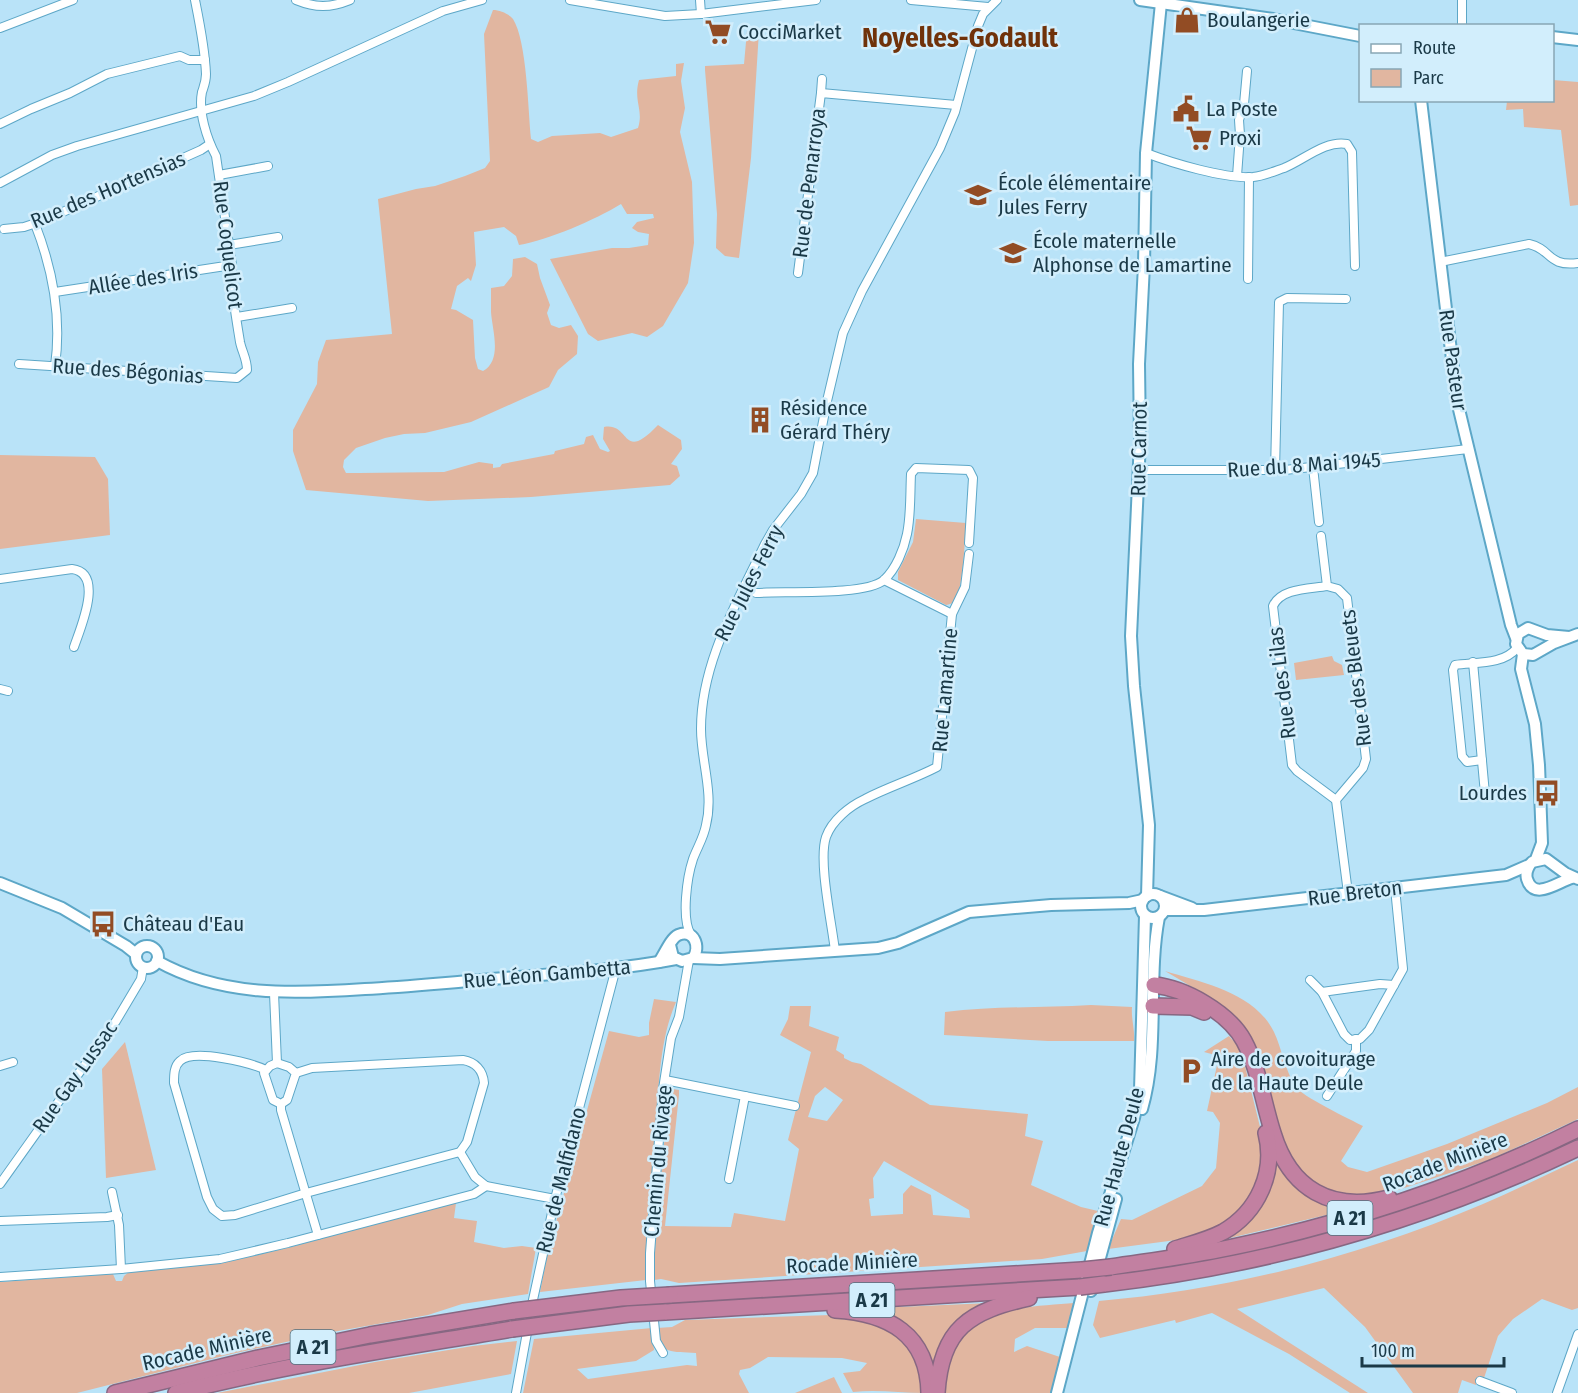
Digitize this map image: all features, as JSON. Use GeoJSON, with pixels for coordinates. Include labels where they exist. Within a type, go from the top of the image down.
{"type":"FeatureCollection","features":[{"type":"Feature","properties":{"kind":"highway"},"geometry":{"type":"LineString","coordinates":[[1148,985],[1168,988],[1198,1000],[1222,1015],[1239,1032],[1255,1066],[1278,1146],[1297,1178],[1315,1194],[1341,1202],[1358,1203],[1382,1200],[1458,1182]]}},
{"type":"Feature","properties":{"kind":"highway"},"geometry":{"type":"LineString","coordinates":[[1111,1267],[1188,1245],[1222,1232],[1247,1213],[1255,1203],[1267,1173],[1268,1139],[1250,1068],[1234,1036],[1220,1022],[1203,1011],[1185,1007],[1153,1006]]}},
{"type":"Feature","properties":{"kind":"highway","name":"Rocade Minière"},"geometry":{"type":"LineString","coordinates":[[115,1393],[258,1358],[370,1335],[514,1311],[621,1298],[1082,1270],[1238,1246],[1346,1219],[1458,1182],[1516,1159],[1578,1130]]}},
{"type":"Feature","properties":{"kind":"highway","name":"Rocade Minière"},"geometry":{"type":"LineString","coordinates":[[176,1393],[260,1373],[371,1351],[629,1314],[1080,1287],[1241,1264],[1324,1244],[1400,1221],[1460,1199],[1578,1148]]}},
{"type":"Feature","properties":{"kind":"highway"},"geometry":{"type":"LineString","coordinates":[[937,1393],[944,1353],[949,1342],[964,1324],[978,1314],[1001,1305],[1080,1287]]}},
{"type":"Feature","properties":{"kind":"highway"},"geometry":{"type":"LineString","coordinates":[[775,1305],[852,1311],[893,1323],[910,1338],[919,1350],[927,1370],[929,1393]]}},
{"type":"Feature","properties":{"kind":"main road"},"geometry":{"type":"LineString","coordinates":[[1140,0],[1175,2],[1359,36]]}},
{"type":"Feature","properties":{"kind":"main road","name":"Rue Carnot"},"geometry":{"type":"LineString","coordinates":[[1144,905],[1149,825],[1131,636],[1139,470],[1139,364],[1146,153],[1161,3]]}},
{"type":"Feature","properties":{"kind":"main road"},"geometry":{"type":"LineString","coordinates":[[1554,38],[1578,40]]}},
{"type":"Feature","properties":{"kind":"main road","name":"Rue Pasteur"},"geometry":{"type":"LineString","coordinates":[[1421,102],[1457,401],[1511,625],[1519,646],[1535,723],[1542,843],[1553,864]]}},
{"type":"Feature","properties":{"kind":"main road"},"geometry":{"type":"LineString","coordinates":[[1509,614],[1519,623],[1540,633],[1573,636]]}},
{"type":"Feature","properties":{"kind":"main road"},"geometry":{"type":"LineString","coordinates":[[1528,628],[1521,631],[1519,646],[1530,656],[1573,636]]}},
{"type":"Feature","properties":{"kind":"main road"},"geometry":{"type":"LineString","coordinates":[[1523,673],[1539,652],[1544,641],[1540,633]]}},
{"type":"Feature","properties":{"kind":"main road","name":"Rue Pasteur"},"geometry":{"type":"LineString","coordinates":[[1533,862],[1542,843]]}},
{"type":"Feature","properties":{"kind":"main road"},"geometry":{"type":"LineString","coordinates":[[1546,859],[1575,878],[1540,890],[1530,885],[1526,875],[1533,862],[1546,859]]}},
{"type":"Feature","properties":{"kind":"main road","name":"Rue Breton"},"geometry":{"type":"LineString","coordinates":[[1162,914],[1506,875],[1533,862]]}},
{"type":"Feature","properties":{"kind":"main road"},"geometry":{"type":"LineString","coordinates":[[1553,864],[1558,873],[1555,884]]}},
{"type":"Feature","properties":{"kind":"main road","name":"Rue Breton"},"geometry":{"type":"LineString","coordinates":[[1506,875],[1530,885]]}},
{"type":"Feature","properties":{"kind":"main road"},"geometry":{"type":"LineString","coordinates":[[0,883],[62,908],[126,946],[136,954],[138,962],[143,967],[152,966],[157,961],[157,953],[150,946],[140,948],[136,954]]}},
{"type":"Feature","properties":{"kind":"main road"},"geometry":{"type":"LineString","coordinates":[[1154,894],[1160,896],[1165,903],[1162,914],[1153,919],[1144,905],[1154,894]]}},
{"type":"Feature","properties":{"kind":"main road","name":"Rue Breton"},"geometry":{"type":"LineString","coordinates":[[1160,896],[1186,907],[1204,910]]}},
{"type":"Feature","properties":{"kind":"main road","name":"Rue Léon Gambetta"},"geometry":{"type":"LineString","coordinates":[[157,961],[200,981],[230,988],[274,993],[334,991],[616,968],[659,962],[885,946],[969,912],[1043,906],[1129,903],[1144,905]]}},
{"type":"Feature","properties":{"kind":"main road","name":"Rue Haute Deule"},"geometry":{"type":"LineString","coordinates":[[1065,1393],[1074,1350],[1147,1092],[1153,1006],[1144,951],[1144,905]]}},
{"type":"Feature","properties":{"kind":"main road","name":"Rue Haute Deule"},"geometry":{"type":"LineString","coordinates":[[1057,1393],[1099,1229],[1134,1118],[1141,1077],[1148,985],[1162,914]]}},
{"type":"Feature","properties":{"kind":"main road"},"geometry":{"type":"LineString","coordinates":[[694,940],[697,951],[686,961],[671,954],[670,945],[677,935],[686,934],[694,940],[714,959]]}},
{"type":"Feature","properties":{"kind":"main road","name":"Rue Léon Gambetta"},"geometry":{"type":"LineString","coordinates":[[659,962],[670,945]]}},
{"type":"Feature","properties":{"kind":"street"},"geometry":{"type":"LineString","coordinates":[[0,28],[73,0]]}},
{"type":"Feature","properties":{"kind":"street"},"geometry":{"type":"LineString","coordinates":[[195,0],[205,60],[206,81],[202,93],[202,110]]}},
{"type":"Feature","properties":{"kind":"street"},"geometry":{"type":"LineString","coordinates":[[296,0],[313,7],[333,7],[350,0]]}},
{"type":"Feature","properties":{"kind":"street"},"geometry":{"type":"LineString","coordinates":[[0,183],[52,155],[77,146],[264,92],[443,11],[482,0]]}},
{"type":"Feature","properties":{"kind":"street"},"geometry":{"type":"LineString","coordinates":[[570,0],[664,16],[701,14],[816,0]]}},
{"type":"Feature","properties":{"kind":"street"},"geometry":{"type":"LineString","coordinates":[[700,0],[701,14]]}},
{"type":"Feature","properties":{"kind":"street"},"geometry":{"type":"LineString","coordinates":[[910,0],[988,7]]}},
{"type":"Feature","properties":{"kind":"street","name":"Rue Jules Ferry"},"geometry":{"type":"LineString","coordinates":[[694,940],[686,922],[687,887],[692,861],[706,826],[709,811],[701,732],[704,696],[716,650],[773,530],[801,494],[813,473],[843,333],[862,291],[940,148],[956,105],[978,26],[988,7],[997,0]]}},
{"type":"Feature","properties":{"kind":"street"},"geometry":{"type":"LineString","coordinates":[[1462,0],[1462,24]]}},
{"type":"Feature","properties":{"kind":"street"},"geometry":{"type":"LineString","coordinates":[[0,124],[70,93],[106,74],[180,56],[189,60],[205,60]]}},
{"type":"Feature","properties":{"kind":"street"},"geometry":{"type":"LineString","coordinates":[[1237,176],[1239,120],[1244,104],[1247,71]]}},
{"type":"Feature","properties":{"kind":"street","name":"Rue de Penarroya"},"geometry":{"type":"LineString","coordinates":[[798,273],[822,79]]}},
{"type":"Feature","properties":{"kind":"street","name":"Rue de Penarroya"},"geometry":{"type":"LineString","coordinates":[[821,93],[956,105]]}},
{"type":"Feature","properties":{"kind":"street","name":"Rue Coquelicot"},"geometry":{"type":"LineString","coordinates":[[202,110],[210,144],[216,156],[241,346],[247,360],[247,370],[237,378]]}},
{"type":"Feature","properties":{"kind":"street"},"geometry":{"type":"LineString","coordinates":[[1146,153],[1163,159],[1249,177],[1285,168],[1336,142],[1347,144],[1352,152],[1355,266]]}},
{"type":"Feature","properties":{"kind":"street","name":"Rue des Hortensias"},"geometry":{"type":"LineString","coordinates":[[4,229],[35,224],[191,155],[210,144]]}},
{"type":"Feature","properties":{"kind":"street"},"geometry":{"type":"LineString","coordinates":[[219,175],[268,166]]}},
{"type":"Feature","properties":{"kind":"street"},"geometry":{"type":"LineString","coordinates":[[1248,279],[1249,177]]}},
{"type":"Feature","properties":{"kind":"street"},"geometry":{"type":"LineString","coordinates":[[35,224],[45,250],[55,292],[58,349],[55,366]]}},
{"type":"Feature","properties":{"kind":"street"},"geometry":{"type":"LineString","coordinates":[[229,245],[278,237]]}},
{"type":"Feature","properties":{"kind":"street"},"geometry":{"type":"LineString","coordinates":[[1440,262],[1530,244],[1537,245],[1556,262],[1566,265],[1578,264]]}},
{"type":"Feature","properties":{"kind":"street","name":"Allée des Iris"},"geometry":{"type":"LineString","coordinates":[[55,292],[232,265]]}},
{"type":"Feature","properties":{"kind":"street"},"geometry":{"type":"LineString","coordinates":[[1275,471],[1280,302],[1287,298],[1346,299]]}},
{"type":"Feature","properties":{"kind":"street"},"geometry":{"type":"LineString","coordinates":[[237,317],[292,308]]}},
{"type":"Feature","properties":{"kind":"street","name":"Rue des Bégonias"},"geometry":{"type":"LineString","coordinates":[[19,364],[237,378]]}},
{"type":"Feature","properties":{"kind":"street","name":"Rue du 8 Mai 1945"},"geometry":{"type":"LineString","coordinates":[[1139,470],[1275,471],[1468,449]]}},
{"type":"Feature","properties":{"kind":"street"},"geometry":{"type":"LineString","coordinates":[[1313,467],[1319,522]]}},
{"type":"Feature","properties":{"kind":"street"},"geometry":{"type":"LineString","coordinates":[[744,588],[756,593],[835,591],[871,586],[884,580],[894,568],[904,546],[911,474],[916,468],[969,470],[973,478],[969,543]]}},
{"type":"Feature","properties":{"kind":"street","name":"Rue des Bleuets"},"geometry":{"type":"LineString","coordinates":[[1321,536],[1327,586],[1338,589],[1347,598],[1366,759],[1363,768],[1336,800]]}},
{"type":"Feature","properties":{"kind":"street"},"geometry":{"type":"LineString","coordinates":[[884,580],[952,614],[965,587],[969,554]]}},
{"type":"Feature","properties":{"kind":"street"},"geometry":{"type":"LineString","coordinates":[[0,579],[72,569],[82,572],[87,578],[89,598],[74,647]]}},
{"type":"Feature","properties":{"kind":"street","name":"Rue des Lilas"},"geometry":{"type":"LineString","coordinates":[[1327,586],[1283,594],[1276,598],[1273,606],[1292,765],[1336,800]]}},
{"type":"Feature","properties":{"kind":"street","name":"Rue Lamartine"},"geometry":{"type":"LineString","coordinates":[[835,951],[823,854],[826,836],[833,823],[865,799],[937,767],[952,614]]}},
{"type":"Feature","properties":{"kind":"street"},"geometry":{"type":"LineString","coordinates":[[1500,660],[1510,655],[1519,646]]}},
{"type":"Feature","properties":{"kind":"street"},"geometry":{"type":"LineString","coordinates":[[1482,760],[1467,762],[1462,756],[1453,670],[1455,664],[1508,661],[1523,673]]}},
{"type":"Feature","properties":{"kind":"street"},"geometry":{"type":"LineString","coordinates":[[1473,662],[1485,794]]}},
{"type":"Feature","properties":{"kind":"street"},"geometry":{"type":"LineString","coordinates":[[1336,800],[1348,893]]}},
{"type":"Feature","properties":{"kind":"street"},"geometry":{"type":"LineString","coordinates":[[1310,980],[1322,992],[1344,1034],[1350,1040],[1360,1039],[1369,1030],[1403,969],[1395,888]]}},
{"type":"Feature","properties":{"kind":"street"},"geometry":{"type":"LineString","coordinates":[[677,935],[686,922]]}},
{"type":"Feature","properties":{"kind":"street","name":"Chemin du Rivage"},"geometry":{"type":"LineString","coordinates":[[663,1353],[656,1341],[650,1262],[655,1179],[665,1080],[671,1038],[679,1017],[686,961]]}},
{"type":"Feature","properties":{"kind":"street","name":"Rue Gay Lussac"},"geometry":{"type":"LineString","coordinates":[[0,1184],[116,1021],[141,979],[143,967]]}},
{"type":"Feature","properties":{"kind":"street","name":"Rue de Malfidano"},"geometry":{"type":"LineString","coordinates":[[516,1393],[555,1199],[616,968]]}},
{"type":"Feature","properties":{"kind":"street"},"geometry":{"type":"LineString","coordinates":[[1322,992],[1380,984],[1394,985]]}},
{"type":"Feature","properties":{"kind":"street"},"geometry":{"type":"LineString","coordinates":[[274,993],[277,1063]]}},
{"type":"Feature","properties":{"kind":"street"},"geometry":{"type":"LineString","coordinates":[[1327,1096],[1356,1051],[1356,1039]]}},
{"type":"Feature","properties":{"kind":"street"},"geometry":{"type":"LineString","coordinates":[[266,1070],[256,1065],[201,1055],[190,1056],[180,1061],[174,1071],[174,1083],[207,1197],[213,1209],[222,1216],[236,1215],[306,1193],[460,1152],[467,1142],[484,1083],[484,1076],[471,1062],[463,1060],[312,1068],[296,1073]]}},
{"type":"Feature","properties":{"kind":"street"},"geometry":{"type":"LineString","coordinates":[[0,1066],[13,1062]]}},
{"type":"Feature","properties":{"kind":"street"},"geometry":{"type":"LineString","coordinates":[[281,1104],[273,1100],[264,1073],[270,1066],[277,1063],[289,1067],[296,1073]]}},
{"type":"Feature","properties":{"kind":"street"},"geometry":{"type":"LineString","coordinates":[[281,1104],[287,1100],[296,1073]]}},
{"type":"Feature","properties":{"kind":"street"},"geometry":{"type":"LineString","coordinates":[[665,1080],[795,1106]]}},
{"type":"Feature","properties":{"kind":"street"},"geometry":{"type":"LineString","coordinates":[[729,1179],[745,1096]]}},
{"type":"Feature","properties":{"kind":"street"},"geometry":{"type":"LineString","coordinates":[[281,1104],[318,1235]]}},
{"type":"Feature","properties":{"kind":"street"},"geometry":{"type":"LineString","coordinates":[[460,1152],[475,1177],[486,1186],[555,1199]]}},
{"type":"Feature","properties":{"kind":"street"},"geometry":{"type":"LineString","coordinates":[[0,1277],[122,1269],[220,1259],[474,1194],[486,1186]]}},
{"type":"Feature","properties":{"kind":"street"},"geometry":{"type":"LineString","coordinates":[[112,1191],[118,1215],[122,1269]]}},
{"type":"Feature","properties":{"kind":"street"},"geometry":{"type":"LineString","coordinates":[[0,1221],[118,1215]]}},
{"type":"Feature","properties":{"kind":"street"},"geometry":{"type":"LineString","coordinates":[[1557,1393],[1578,1334]]}},
{"type":"Feature","properties":{"kind":"street"},"geometry":{"type":"LineString","coordinates":[[1480,1381],[1510,1393]]}},
{"type":"Feature","properties":{"kind":"green space"},"geometry":{"type":"Polygon","coordinates":[[[493,10],[509,15],[518,29],[524,59],[531,139],[538,142],[552,136],[600,133],[611,137],[638,128],[640,122],[637,94],[639,80],[676,76],[676,64],[684,63],[681,81],[685,108],[680,132],[692,182],[694,243],[688,283],[663,326],[647,337],[632,333],[598,341],[588,334],[550,259],[612,248],[648,245],[649,234],[632,228],[637,222],[654,218],[653,214],[627,214],[621,204],[571,229],[519,245],[516,236],[504,227],[474,232],[476,265],[471,281],[468,278],[457,286],[451,309],[473,320],[475,358],[478,369],[483,371],[489,366],[495,352],[491,288],[504,286],[512,276],[513,259],[525,257],[537,264],[550,305],[547,313],[551,325],[559,328],[571,325],[578,336],[577,354],[558,370],[549,387],[471,422],[425,433],[385,438],[356,448],[344,460],[343,467],[346,473],[444,472],[479,462],[493,464],[493,468],[500,467],[502,464],[554,454],[555,451],[584,444],[586,437],[593,435],[600,449],[608,452],[610,451],[603,439],[604,427],[613,427],[627,439],[638,441],[658,425],[681,440],[682,449],[671,464],[677,466],[680,476],[670,485],[531,497],[428,501],[306,490],[293,451],[293,430],[317,384],[318,362],[326,340],[392,334],[378,199],[435,186],[465,176],[485,168],[490,161],[484,34],[493,10]]]}},
{"type":"Feature","properties":{"kind":"green space"},"geometry":{"type":"Polygon","coordinates":[[[747,31],[759,31],[751,158],[739,258],[725,256],[716,248],[717,214],[705,66],[744,64],[747,31]]]}},
{"type":"Feature","properties":{"kind":"green space"},"geometry":{"type":"Polygon","coordinates":[[[1554,80],[1578,82],[1578,205],[1570,206],[1561,130],[1524,127],[1523,109],[1506,110],[1507,102],[1554,102],[1554,80]]]}},
{"type":"Feature","properties":{"kind":"green space"},"geometry":{"type":"Polygon","coordinates":[[[0,455],[95,457],[108,479],[110,535],[0,549],[0,455]]]}},
{"type":"Feature","properties":{"kind":"green space"},"geometry":{"type":"Polygon","coordinates":[[[916,519],[966,523],[960,586],[955,601],[951,604],[946,605],[898,580],[898,572],[913,542],[916,519]]]}},
{"type":"Feature","properties":{"kind":"green space"},"geometry":{"type":"Polygon","coordinates":[[[1332,656],[1334,661],[1342,665],[1344,675],[1296,680],[1294,663],[1332,656]]]}},
{"type":"Feature","properties":{"kind":"green space"},"geometry":{"type":"Polygon","coordinates":[[[1165,971],[1211,985],[1241,998],[1265,1018],[1274,1032],[1296,1087],[1316,1101],[1363,1126],[1341,1161],[1348,1167],[1367,1172],[1447,1144],[1547,1103],[1578,1087],[1578,1119],[1489,1160],[1383,1195],[1343,1199],[1313,1188],[1291,1162],[1275,1127],[1249,1037],[1241,1024],[1219,1003],[1165,971]]]}},
{"type":"Feature","properties":{"kind":"green space"},"geometry":{"type":"Polygon","coordinates":[[[654,999],[676,1002],[666,1034],[660,1068],[646,1280],[540,1292],[548,1251],[609,1031],[639,1037],[649,1035],[654,999]]]}},
{"type":"Feature","properties":{"kind":"green space"},"geometry":{"type":"Polygon","coordinates":[[[1091,1005],[1132,1007],[1134,1041],[1048,1041],[944,1035],[945,1012],[1091,1005]]]}},
{"type":"Feature","properties":{"kind":"green space"},"geometry":{"type":"Polygon","coordinates":[[[790,1006],[811,1006],[809,1026],[839,1037],[836,1050],[844,1055],[844,1058],[861,1064],[930,1105],[1028,1114],[1025,1136],[1043,1141],[1031,1185],[1081,1207],[1098,1211],[1087,1251],[1042,1259],[679,1283],[661,1279],[654,1280],[656,1226],[669,1094],[672,1094],[673,1089],[679,1090],[679,1095],[665,1226],[731,1227],[734,1213],[785,1221],[799,1149],[788,1140],[811,1052],[780,1035],[788,1019],[790,1006]],[[825,1087],[815,1096],[808,1117],[827,1121],[843,1100],[825,1087]],[[884,1161],[873,1178],[874,1198],[869,1199],[871,1216],[903,1214],[903,1194],[911,1185],[931,1195],[933,1215],[970,1218],[969,1210],[884,1161]]]}},
{"type":"Feature","properties":{"kind":"green space"},"geometry":{"type":"Polygon","coordinates":[[[1229,1036],[1237,1045],[1244,1062],[1263,1139],[1260,1188],[1232,1219],[1211,1230],[1184,1239],[1108,1249],[1121,1219],[1132,1220],[1202,1186],[1216,1168],[1220,1123],[1213,1112],[1207,1111],[1219,1056],[1204,1052],[1229,1036]]]}},
{"type":"Feature","properties":{"kind":"green space"},"geometry":{"type":"Polygon","coordinates":[[[125,1042],[156,1170],[106,1178],[102,1069],[125,1042]]]}},
{"type":"Feature","properties":{"kind":"green space"},"geometry":{"type":"Polygon","coordinates":[[[1271,1156],[1355,1208],[1230,1238],[1224,1235],[1236,1227],[1271,1156]]]}},
{"type":"Feature","properties":{"kind":"green space"},"geometry":{"type":"Polygon","coordinates":[[[1578,1160],[1578,1308],[1572,1310],[1542,1299],[1513,1319],[1498,1336],[1484,1378],[1478,1377],[1476,1385],[1462,1380],[1458,1393],[1413,1393],[1365,1327],[1324,1288],[1237,1309],[1368,1393],[1350,1393],[1289,1354],[1212,1313],[1176,1323],[1175,1320],[1100,1338],[1093,1325],[1099,1301],[1197,1289],[1342,1255],[1437,1223],[1578,1160]]]}},
{"type":"Feature","properties":{"kind":"green space"},"geometry":{"type":"Polygon","coordinates":[[[456,1203],[454,1218],[477,1221],[474,1242],[504,1248],[522,1246],[536,1248],[528,1294],[462,1304],[428,1315],[327,1333],[227,1355],[77,1393],[0,1393],[0,1282],[113,1274],[116,1281],[122,1281],[129,1272],[227,1262],[291,1247],[441,1205],[456,1203]]]}},
{"type":"Feature","properties":{"kind":"green space"},"geometry":{"type":"Polygon","coordinates":[[[990,1303],[932,1370],[876,1312],[876,1308],[990,1303]]]}},
{"type":"Feature","properties":{"kind":"green space"},"geometry":{"type":"Polygon","coordinates":[[[1074,1303],[1068,1328],[1035,1328],[1015,1339],[1014,1352],[1027,1346],[1060,1357],[1052,1393],[945,1393],[951,1352],[957,1339],[967,1328],[994,1314],[1011,1310],[1074,1303]]]}},
{"type":"Feature","properties":{"kind":"green space"},"geometry":{"type":"Polygon","coordinates":[[[854,1315],[899,1335],[917,1358],[924,1393],[853,1392],[843,1373],[860,1371],[867,1363],[842,1358],[768,1357],[750,1368],[740,1370],[739,1374],[749,1393],[523,1393],[534,1339],[652,1328],[654,1350],[636,1361],[577,1369],[588,1379],[687,1365],[697,1366],[696,1353],[674,1352],[664,1348],[659,1337],[657,1328],[672,1327],[685,1320],[854,1315]]]}},
{"type":"Feature","properties":{"kind":"green space"},"geometry":{"type":"Polygon","coordinates":[[[517,1341],[511,1374],[409,1393],[217,1393],[375,1362],[517,1341]]]}},
{"type":"Feature","properties":{"kind":"green space"},"geometry":{"type":"Polygon","coordinates":[[[834,1377],[842,1393],[795,1393],[834,1377]]]}},
{"type":"Feature","properties":{"kind":"place","name":"Boulangerie"},"geometry":{"type":"Point","coordinates":[1187,20]}},
{"type":"Feature","properties":{"kind":"place","name":"CocciMarket"},"geometry":{"type":"Point","coordinates":[718,32]}},
{"type":"Feature","properties":{"kind":"place","name":"La Poste"},"geometry":{"type":"Point","coordinates":[1186,109]}},
{"type":"Feature","properties":{"kind":"place","name":"Proxi"},"geometry":{"type":"Point","coordinates":[1199,138]}},
{"type":"Feature","properties":{"kind":"place","name":"École élémentaire Jules Ferry"},"geometry":{"type":"Point","coordinates":[978,195]}},
{"type":"Feature","properties":{"kind":"place","name":"École maternelle Alphonse de Lamartine"},"geometry":{"type":"Point","coordinates":[1013,253]}},
{"type":"Feature","properties":{"kind":"place","name":"Résidence Gérard Théry"},"geometry":{"type":"Point","coordinates":[760,420]}},
{"type":"Feature","properties":{"kind":"place","name":"Lourdes"},"geometry":{"type":"Point","coordinates":[1547,793]}},
{"type":"Feature","properties":{"kind":"place","name":"Château d'Eau"},"geometry":{"type":"Point","coordinates":[103,924]}},
{"type":"Feature","properties":{"kind":"place","name":"Aire de covoiturage de la Haute Deule"},"geometry":{"type":"Point","coordinates":[1191,1071]}},
{"type":"Feature","properties":{"kind":"district","name":"Noyelles-Godault"},"geometry":{"type":"Point","coordinates":[960,38]}}]}
